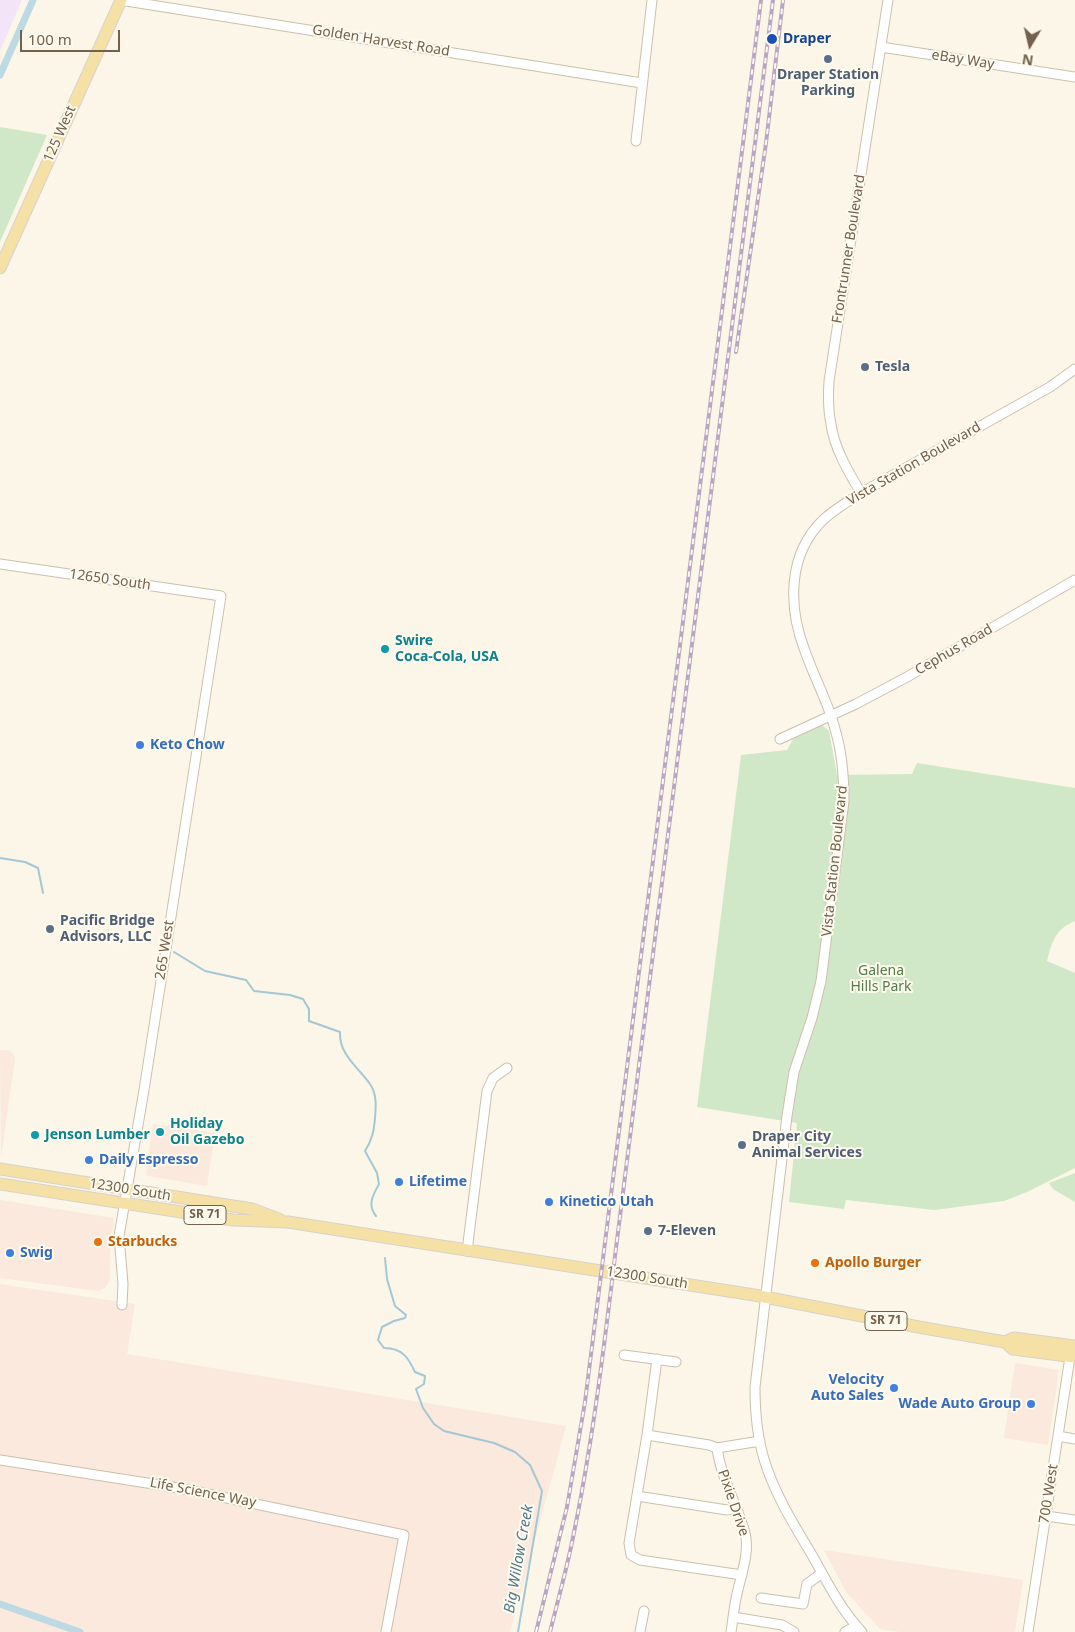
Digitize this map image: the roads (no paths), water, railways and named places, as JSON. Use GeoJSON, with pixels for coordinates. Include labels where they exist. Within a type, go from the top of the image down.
{"type":"FeatureCollection","features":[{"type":"Feature","properties":{"kind":"main road","name":"125 West"},"geometry":{"type":"LineString","coordinates":[[0,268],[120,0]]}},
{"type":"Feature","properties":{"kind":"main road","name":"12300 South"},"geometry":{"type":"LineString","coordinates":[[0,1169],[252,1209],[288,1222]]}},
{"type":"Feature","properties":{"kind":"main road","name":"12300 South"},"geometry":{"type":"LineString","coordinates":[[0,1184],[233,1220],[288,1222],[767,1297],[1006,1342],[1013,1349],[1072,1357]]}},
{"type":"Feature","properties":{"kind":"main road","name":"12300 South"},"geometry":{"type":"LineString","coordinates":[[1006,1342],[1014,1338],[1075,1346]]}},
{"type":"Feature","properties":{"kind":"street","name":"Golden Harvest Road"},"geometry":{"type":"LineString","coordinates":[[120,0],[642,83]]}},
{"type":"Feature","properties":{"kind":"street"},"geometry":{"type":"LineString","coordinates":[[636,141],[652,0]]}},
{"type":"Feature","properties":{"kind":"street","name":"Frontrunner Boulevard"},"geometry":{"type":"LineString","coordinates":[[861,493],[839,449],[831,426],[828,402],[829,381],[888,0]]}},
{"type":"Feature","properties":{"kind":"street","name":"eBay Way"},"geometry":{"type":"LineString","coordinates":[[881,47],[1075,77]]}},
{"type":"Feature","properties":{"kind":"street","name":"Vista Station Boulevard"},"geometry":{"type":"LineString","coordinates":[[859,1629],[837,1599],[797,1529],[769,1474],[763,1458],[755,1415],[755,1387],[784,1139],[794,1072],[812,1018],[821,981],[844,801],[844,774],[835,729],[799,632],[794,607],[793,590],[795,574],[798,558],[810,535],[824,519],[861,493],[1050,388],[1075,369]]}},
{"type":"Feature","properties":{"kind":"street","name":"12650 South"},"geometry":{"type":"LineString","coordinates":[[0,564],[221,596]]}},
{"type":"Feature","properties":{"kind":"street","name":"Cephus Road"},"geometry":{"type":"LineString","coordinates":[[780,739],[856,704],[907,677],[1075,580]]}},
{"type":"Feature","properties":{"kind":"street","name":"265 West"},"geometry":{"type":"LineString","coordinates":[[122,1305],[123,1284],[118,1236],[144,1090],[221,596]]}},
{"type":"Feature","properties":{"kind":"street"},"geometry":{"type":"LineString","coordinates":[[467,1250],[487,1092],[493,1078],[507,1068]]}},
{"type":"Feature","properties":{"kind":"street"},"geometry":{"type":"LineString","coordinates":[[624,1354],[676,1362]]}},
{"type":"Feature","properties":{"kind":"street","name":"700 West"},"geometry":{"type":"LineString","coordinates":[[1028,1632],[1058,1436],[1071,1382],[1072,1357]]}},
{"type":"Feature","properties":{"kind":"street"},"geometry":{"type":"LineString","coordinates":[[657,1359],[629,1549],[631,1555],[635,1558],[742,1575]]}},
{"type":"Feature","properties":{"kind":"street"},"geometry":{"type":"LineString","coordinates":[[647,1435],[710,1445],[717,1448],[760,1440]]}},
{"type":"Feature","properties":{"kind":"street"},"geometry":{"type":"LineString","coordinates":[[1058,1436],[1075,1439]]}},
{"type":"Feature","properties":{"kind":"street","name":"Pixie Drive"},"geometry":{"type":"LineString","coordinates":[[717,1448],[719,1464],[746,1534],[746,1554],[731,1632]]}},
{"type":"Feature","properties":{"kind":"street","name":"Life Science Way"},"geometry":{"type":"LineString","coordinates":[[0,1460],[188,1489],[404,1535],[386,1632]]}},
{"type":"Feature","properties":{"kind":"street"},"geometry":{"type":"LineString","coordinates":[[637,1496],[727,1510],[736,1508]]}},
{"type":"Feature","properties":{"kind":"street"},"geometry":{"type":"LineString","coordinates":[[1046,1516],[1075,1520]]}},
{"type":"Feature","properties":{"kind":"street"},"geometry":{"type":"LineString","coordinates":[[762,1598],[803,1604],[807,1584],[822,1573]]}},
{"type":"Feature","properties":{"kind":"street"},"geometry":{"type":"LineString","coordinates":[[640,1632],[644,1611]]}},
{"type":"Feature","properties":{"kind":"street"},"geometry":{"type":"LineString","coordinates":[[733,1617],[782,1625],[794,1632]]}},
{"type":"Feature","properties":{"kind":"street"},"geometry":{"type":"LineString","coordinates":[[846,1632],[859,1629]]}},
{"type":"Feature","properties":{"kind":"waterway"},"geometry":{"type":"LineString","coordinates":[[0,75],[33,0]]}},
{"type":"Feature","properties":{"kind":"waterway","name":"Big Willow Creek"},"geometry":{"type":"LineString","coordinates":[[0,858],[25,862],[38,868],[43,893]]}},
{"type":"Feature","properties":{"kind":"waterway","name":"Big Willow Creek"},"geometry":{"type":"LineString","coordinates":[[174,952],[205,971],[246,980],[254,991],[290,995],[303,999],[309,1009],[309,1021],[340,1032],[346,1054],[370,1084],[375,1096],[374,1127],[365,1151],[377,1173],[379,1184],[371,1204],[376,1216]]}},
{"type":"Feature","properties":{"kind":"waterway","name":"Big Willow Creek"},"geometry":{"type":"LineString","coordinates":[[385,1258],[387,1279],[395,1306],[406,1315],[405,1318],[382,1327],[378,1340],[384,1348],[390,1348],[404,1354],[415,1372],[425,1376],[424,1384],[416,1389],[423,1408],[434,1424],[444,1431],[494,1443],[515,1452],[530,1465],[542,1491],[518,1632]]}},
{"type":"Feature","properties":{"kind":"waterway"},"geometry":{"type":"LineString","coordinates":[[0,1604],[80,1632]]}},
{"type":"Feature","properties":{"kind":"railway"},"geometry":{"type":"LineString","coordinates":[[536,1632],[567,1507],[585,1402],[761,0]]}},
{"type":"Feature","properties":{"kind":"railway"},"geometry":{"type":"LineString","coordinates":[[550,1632],[569,1558],[602,1360],[773,0]]}},
{"type":"Feature","properties":{"kind":"railway"},"geometry":{"type":"LineString","coordinates":[[736,352],[766,143],[783,0]]}},
{"type":"Feature","properties":{"kind":"place","name":"Draper"},"geometry":{"type":"Point","coordinates":[772,39]}},
{"type":"Feature","properties":{"kind":"place","name":"Draper Station Parking"},"geometry":{"type":"Point","coordinates":[828,59]}},
{"type":"Feature","properties":{"kind":"place","name":"Tesla"},"geometry":{"type":"Point","coordinates":[865,367]}},
{"type":"Feature","properties":{"kind":"place","name":"Swire Coca-Cola, USA"},"geometry":{"type":"Point","coordinates":[385,649]}},
{"type":"Feature","properties":{"kind":"place","name":"Keto Chow"},"geometry":{"type":"Point","coordinates":[140,745]}},
{"type":"Feature","properties":{"kind":"place","name":"Pacific Bridge Advisors, LLC"},"geometry":{"type":"Point","coordinates":[50,929]}},
{"type":"Feature","properties":{"kind":"place","name":"Holiday Oil Gazebo"},"geometry":{"type":"Point","coordinates":[160,1132]}},
{"type":"Feature","properties":{"kind":"place","name":"Jenson Lumber"},"geometry":{"type":"Point","coordinates":[35,1135]}},
{"type":"Feature","properties":{"kind":"place","name":"Draper City Animal Services"},"geometry":{"type":"Point","coordinates":[742,1145]}},
{"type":"Feature","properties":{"kind":"place","name":"Daily Espresso"},"geometry":{"type":"Point","coordinates":[89,1160]}},
{"type":"Feature","properties":{"kind":"place","name":"Lifetime"},"geometry":{"type":"Point","coordinates":[399,1182]}},
{"type":"Feature","properties":{"kind":"place","name":"Kinetico Utah"},"geometry":{"type":"Point","coordinates":[549,1202]}},
{"type":"Feature","properties":{"kind":"place","name":"7-Eleven"},"geometry":{"type":"Point","coordinates":[648,1231]}},
{"type":"Feature","properties":{"kind":"place","name":"Starbucks"},"geometry":{"type":"Point","coordinates":[98,1242]}},
{"type":"Feature","properties":{"kind":"place","name":"Swig"},"geometry":{"type":"Point","coordinates":[10,1253]}},
{"type":"Feature","properties":{"kind":"place","name":"Apollo Burger"},"geometry":{"type":"Point","coordinates":[815,1263]}},
{"type":"Feature","properties":{"kind":"place","name":"Velocity Auto Sales"},"geometry":{"type":"Point","coordinates":[894,1388]}},
{"type":"Feature","properties":{"kind":"place","name":"Wade Auto Group"},"geometry":{"type":"Point","coordinates":[1031,1404]}},
{"type":"Feature","properties":{"kind":"park label","name":"Galena Hills Park"},"geometry":{"type":"Point","coordinates":[881,980]}}]}
